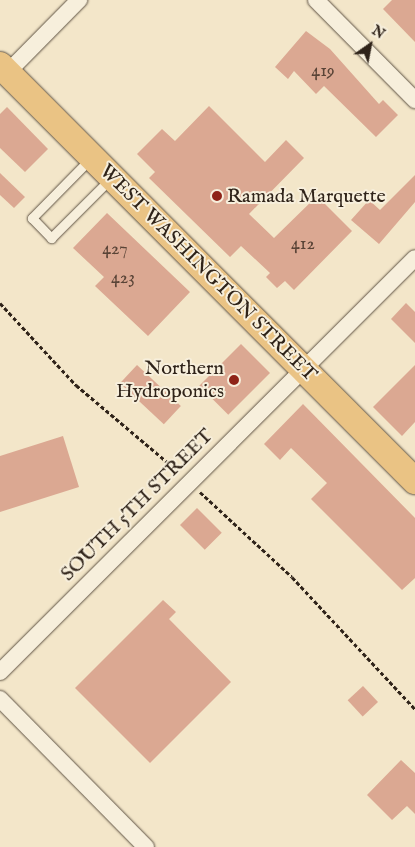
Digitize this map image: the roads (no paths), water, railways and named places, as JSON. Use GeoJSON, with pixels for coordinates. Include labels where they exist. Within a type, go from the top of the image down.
{"type":"FeatureCollection","features":[{"type":"Feature","properties":{"kind":"main road","name":"WEST WASHINGTON STREET"},"geometry":{"type":"LineString","coordinates":[[4,69],[415,481]]}},
{"type":"Feature","properties":{"kind":"street"},"geometry":{"type":"LineString","coordinates":[[4,69],[79,0]]}},
{"type":"Feature","properties":{"kind":"street"},"geometry":{"type":"LineString","coordinates":[[316,0],[415,100]]}},
{"type":"Feature","properties":{"kind":"street","name":"SOUTH 5TH STREET"},"geometry":{"type":"LineString","coordinates":[[0,672],[302,367],[415,258]]}},
{"type":"Feature","properties":{"kind":"street"},"geometry":{"type":"LineString","coordinates":[[0,699],[146,847]]}},
{"type":"Feature","properties":{"kind":"lane"},"geometry":{"type":"LineString","coordinates":[[92,157],[32,218],[51,238],[112,177]]}},
{"type":"Feature","properties":{"kind":"place","name":"Ramada Marquette"},"geometry":{"type":"Point","coordinates":[217,196]}},
{"type":"Feature","properties":{"kind":"place","name":"Northern Hydroponics"},"geometry":{"type":"Point","coordinates":[234,380]}}]}
